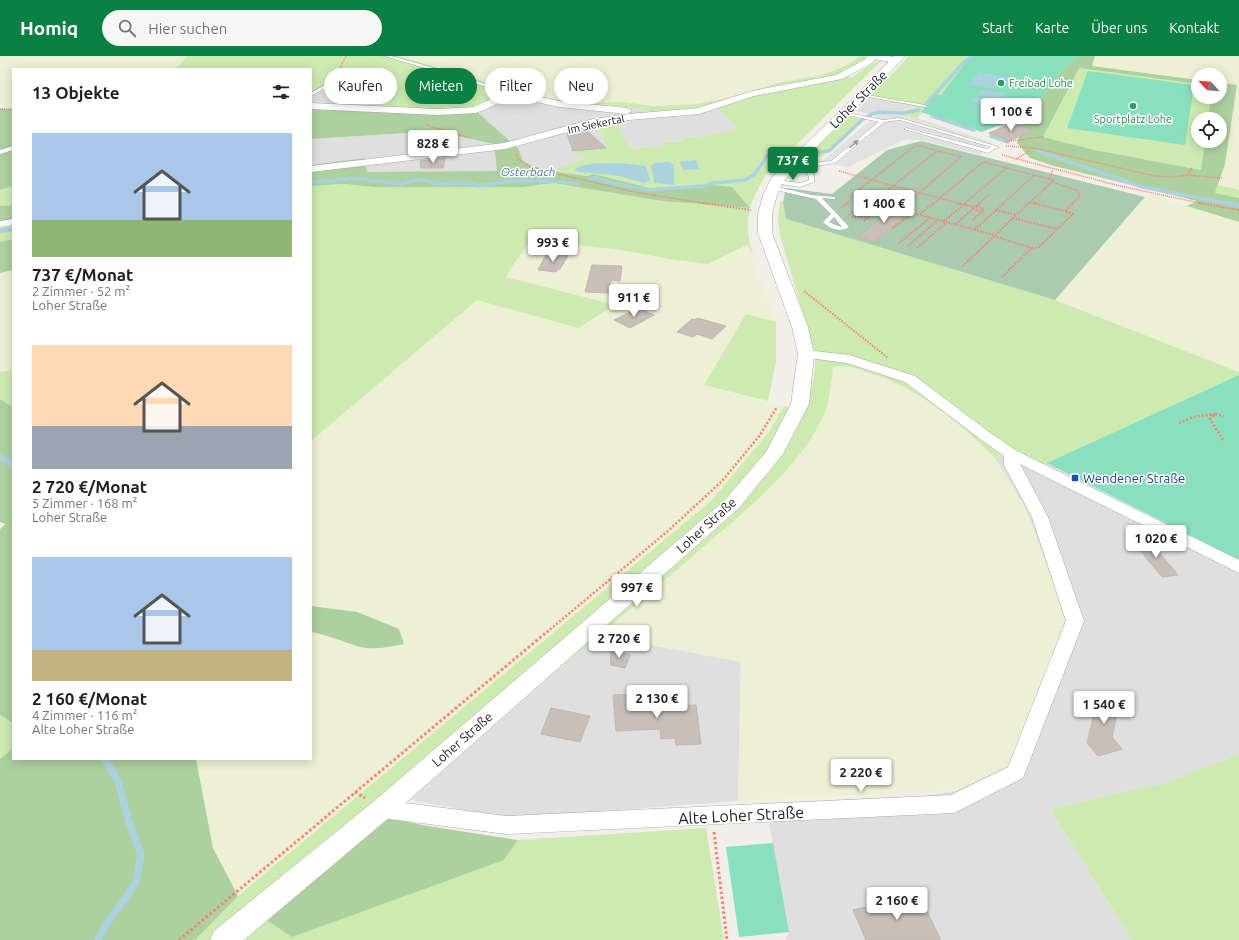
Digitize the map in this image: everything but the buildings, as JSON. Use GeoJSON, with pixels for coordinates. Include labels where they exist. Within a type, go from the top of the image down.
{"type":"FeatureCollection","features":[{"type":"Feature","properties":{"kind":"street"},"geometry":{"type":"LineString","coordinates":[[872,56],[898,58]]}},
{"type":"Feature","properties":{"kind":"street","name":"Im Siekertal"},"geometry":{"type":"LineString","coordinates":[[312,169],[505,146],[592,122],[699,111],[752,94],[839,76],[869,61],[872,56]]}},
{"type":"Feature","properties":{"kind":"street","name":"Loher Straße"},"geometry":{"type":"LineString","coordinates":[[224,940],[382,808],[732,504],[774,454],[800,404],[806,354],[800,327],[765,234],[765,214],[774,185],[792,164],[863,95],[898,58]]}},
{"type":"Feature","properties":{"kind":"street"},"geometry":{"type":"LineString","coordinates":[[546,101],[559,104],[628,111],[646,116]]}},
{"type":"Feature","properties":{"kind":"street"},"geometry":{"type":"LineString","coordinates":[[312,106],[438,112],[476,110],[490,104]]}},
{"type":"Feature","properties":{"kind":"street"},"geometry":{"type":"LineString","coordinates":[[0,224],[12,222]]}},
{"type":"Feature","properties":{"kind":"street"},"geometry":{"type":"LineString","coordinates":[[806,354],[849,359],[910,379],[984,435],[1012,454],[1239,567]]}},
{"type":"Feature","properties":{"kind":"street","name":"Alte Loher Straße"},"geometry":{"type":"LineString","coordinates":[[382,808],[506,826],[954,804],[1016,772],[1075,620],[1040,517],[1012,465],[1012,454]]}},
{"type":"Feature","properties":{"kind":"lane"},"geometry":{"type":"LineString","coordinates":[[386,56],[485,85]]}},
{"type":"Feature","properties":{"kind":"lane"},"geometry":{"type":"LineString","coordinates":[[312,94],[324,88]]}},
{"type":"Feature","properties":{"kind":"lane"},"geometry":{"type":"LineString","coordinates":[[863,95],[925,106]]}},
{"type":"Feature","properties":{"kind":"lane"},"geometry":{"type":"LineString","coordinates":[[845,113],[883,122],[900,119],[996,146]]}},
{"type":"Feature","properties":{"kind":"lane"},"geometry":{"type":"LineString","coordinates":[[792,164],[811,165],[833,162],[883,122]]}},
{"type":"Feature","properties":{"kind":"lane"},"geometry":{"type":"LineString","coordinates":[[906,129],[988,151],[996,146]]}},
{"type":"Feature","properties":{"kind":"lane"},"geometry":{"type":"LineString","coordinates":[[0,152],[12,148]]}},
{"type":"Feature","properties":{"kind":"lane"},"geometry":{"type":"LineString","coordinates":[[774,185],[800,185],[812,181],[812,175],[806,169],[792,164]]}},
{"type":"Feature","properties":{"kind":"lane"},"geometry":{"type":"LineString","coordinates":[[774,185],[818,198],[834,214]]}},
{"type":"Feature","properties":{"kind":"lane"},"geometry":{"type":"LineString","coordinates":[[807,195],[833,198]]}},
{"type":"Feature","properties":{"kind":"path"},"geometry":{"type":"LineString","coordinates":[[346,56],[340,68],[367,73],[372,92],[377,100],[391,110]]}},
{"type":"Feature","properties":{"kind":"path"},"geometry":{"type":"LineString","coordinates":[[0,109],[12,109]]}},
{"type":"Feature","properties":{"kind":"path"},"geometry":{"type":"LineString","coordinates":[[420,123],[472,138]]}},
{"type":"Feature","properties":{"kind":"path"},"geometry":{"type":"LineString","coordinates":[[1011,137],[1016,139],[1044,137]]}},
{"type":"Feature","properties":{"kind":"path"},"geometry":{"type":"LineString","coordinates":[[916,145],[851,196],[956,224],[1032,248],[1039,247],[1073,214],[1030,202]]}},
{"type":"Feature","properties":{"kind":"path"},"geometry":{"type":"LineString","coordinates":[[505,146],[514,147],[517,158],[529,166],[546,172],[634,192],[752,210]]}},
{"type":"Feature","properties":{"kind":"path"},"geometry":{"type":"LineString","coordinates":[[996,146],[1028,148],[1155,176],[1172,177],[1186,175],[1222,178]]}},
{"type":"Feature","properties":{"kind":"path"},"geometry":{"type":"LineString","coordinates":[[1016,159],[1028,152],[1028,148]]}},
{"type":"Feature","properties":{"kind":"path"},"geometry":{"type":"LineString","coordinates":[[874,202],[938,150]]}},
{"type":"Feature","properties":{"kind":"path"},"geometry":{"type":"LineString","coordinates":[[988,151],[1052,170],[1141,191],[1239,210]]}},
{"type":"Feature","properties":{"kind":"path"},"geometry":{"type":"LineString","coordinates":[[899,209],[962,156]]}},
{"type":"Feature","properties":{"kind":"path"},"geometry":{"type":"LineString","coordinates":[[920,215],[983,162]]}},
{"type":"Feature","properties":{"kind":"path"},"geometry":{"type":"LineString","coordinates":[[811,165],[872,179],[974,207],[982,207],[984,210]]}},
{"type":"Feature","properties":{"kind":"path"},"geometry":{"type":"LineString","coordinates":[[944,221],[1006,168]]}},
{"type":"Feature","properties":{"kind":"path"},"geometry":{"type":"LineString","coordinates":[[1186,175],[1192,168]]}},
{"type":"Feature","properties":{"kind":"path"},"geometry":{"type":"LineString","coordinates":[[1052,170],[1049,179],[1054,180],[1052,182],[1078,191],[1080,196],[1065,211]]}},
{"type":"Feature","properties":{"kind":"path"},"geometry":{"type":"LineString","coordinates":[[975,230],[1034,175]]}},
{"type":"Feature","properties":{"kind":"path"},"geometry":{"type":"LineString","coordinates":[[963,266],[1052,182]]}},
{"type":"Feature","properties":{"kind":"path"},"geometry":{"type":"LineString","coordinates":[[956,224],[989,194]]}},
{"type":"Feature","properties":{"kind":"path"},"geometry":{"type":"LineString","coordinates":[[834,214],[855,197]]}},
{"type":"Feature","properties":{"kind":"path"},"geometry":{"type":"LineString","coordinates":[[847,216],[868,200]]}},
{"type":"Feature","properties":{"kind":"path"},"geometry":{"type":"LineString","coordinates":[[751,214],[754,204]]}},
{"type":"Feature","properties":{"kind":"path"},"geometry":{"type":"LineString","coordinates":[[864,221],[885,205]]}},
{"type":"Feature","properties":{"kind":"path"},"geometry":{"type":"LineString","coordinates":[[974,207],[979,211],[984,210]]}},
{"type":"Feature","properties":{"kind":"path"},"geometry":{"type":"LineString","coordinates":[[973,220],[984,210]]}},
{"type":"Feature","properties":{"kind":"path"},"geometry":{"type":"LineString","coordinates":[[996,210],[1016,215]]}},
{"type":"Feature","properties":{"kind":"path"},"geometry":{"type":"LineString","coordinates":[[893,228],[913,213]]}},
{"type":"Feature","properties":{"kind":"path"},"geometry":{"type":"LineString","coordinates":[[899,243],[930,217]]}},
{"type":"Feature","properties":{"kind":"path"},"geometry":{"type":"LineString","coordinates":[[1013,218],[1057,230]]}},
{"type":"Feature","properties":{"kind":"path"},"geometry":{"type":"LineString","coordinates":[[908,246],[939,220]]}},
{"type":"Feature","properties":{"kind":"path"},"geometry":{"type":"LineString","coordinates":[[917,248],[948,222]]}},
{"type":"Feature","properties":{"kind":"path"},"geometry":{"type":"LineString","coordinates":[[1002,277],[1032,248]]}},
{"type":"Feature","properties":{"kind":"path"},"geometry":{"type":"LineString","coordinates":[[800,288],[889,358],[910,379]]}},
{"type":"Feature","properties":{"kind":"path"},"geometry":{"type":"LineString","coordinates":[[179,940],[668,530],[722,481],[760,435],[778,406]]}},
{"type":"Feature","properties":{"kind":"path"},"geometry":{"type":"LineString","coordinates":[[1215,414],[1210,419],[1223,440]]}},
{"type":"Feature","properties":{"kind":"path"},"geometry":{"type":"LineString","coordinates":[[1179,423],[1193,417],[1215,414],[1224,416]]}},
{"type":"Feature","properties":{"kind":"path"},"geometry":{"type":"LineString","coordinates":[[712,816],[727,940]]}},
{"type":"Feature","properties":{"kind":"shaded area"},"geometry":{"type":"Polygon","coordinates":[[[324,86],[324,104],[380,104],[384,107],[312,105],[312,92],[324,86]]]}},
{"type":"Feature","properties":{"kind":"shaded area"},"geometry":{"type":"Polygon","coordinates":[[[546,97],[554,99],[554,104],[593,104],[642,109],[653,113],[709,107],[719,108],[740,129],[705,136],[682,137],[684,141],[663,142],[665,146],[630,149],[616,121],[596,124],[608,149],[573,152],[586,158],[550,171],[530,165],[523,161],[518,148],[474,109],[488,104],[546,104],[546,97]]]}},
{"type":"Feature","properties":{"kind":"shaded area"},"geometry":{"type":"Polygon","coordinates":[[[869,98],[916,107],[899,111],[877,111],[867,113],[856,111],[869,98]]]}},
{"type":"Feature","properties":{"kind":"shaded area"},"geometry":{"type":"Polygon","coordinates":[[[883,114],[894,114],[918,118],[993,143],[984,147],[981,155],[922,140],[903,140],[848,167],[821,162],[876,116],[883,114]]]}},
{"type":"Feature","properties":{"kind":"shaded area"},"geometry":{"type":"Polygon","coordinates":[[[440,131],[494,144],[497,172],[367,172],[364,158],[312,165],[312,139],[440,131]]]}},
{"type":"Feature","properties":{"kind":"shaded area"},"geometry":{"type":"Polygon","coordinates":[[[1011,449],[1042,466],[1047,463],[1239,560],[1239,754],[1168,782],[1050,809],[1132,940],[785,940],[789,932],[769,823],[955,791],[1013,763],[1027,511],[995,458],[1011,449]]]}},
{"type":"Feature","properties":{"kind":"shaded area"},"geometry":{"type":"Polygon","coordinates":[[[599,635],[741,662],[738,801],[507,818],[406,799],[599,635]]]}},
{"type":"Feature","properties":{"kind":"green space"},"geometry":{"type":"Polygon","coordinates":[[[0,56],[187,56],[177,68],[12,68],[12,105],[0,105],[0,56]]]}},
{"type":"Feature","properties":{"kind":"green space"},"geometry":{"type":"Polygon","coordinates":[[[187,56],[399,56],[439,68],[405,68],[405,104],[477,104],[477,80],[485,82],[485,104],[488,104],[474,109],[438,111],[384,107],[380,104],[397,104],[397,68],[324,68],[324,86],[312,92],[312,68],[177,68],[187,56]]]}},
{"type":"Feature","properties":{"kind":"green space"},"geometry":{"type":"Polygon","coordinates":[[[399,56],[858,56],[856,60],[838,69],[818,76],[781,82],[727,98],[676,106],[608,103],[608,68],[554,68],[554,99],[546,97],[546,68],[485,68],[485,82],[477,80],[477,68],[439,68],[399,56]]]}},
{"type":"Feature","properties":{"kind":"green space"},"geometry":{"type":"Polygon","coordinates":[[[858,56],[867,56],[864,60],[839,75],[852,77],[876,61],[881,61],[765,176],[751,205],[748,217],[749,239],[753,255],[747,245],[708,264],[620,250],[531,240],[506,277],[615,305],[578,328],[477,300],[312,440],[312,186],[345,184],[373,187],[524,187],[553,183],[663,201],[749,208],[678,187],[650,188],[594,174],[587,176],[550,171],[586,158],[572,152],[608,148],[596,124],[616,121],[630,149],[664,146],[663,142],[684,141],[682,137],[705,136],[739,129],[718,108],[709,107],[653,113],[642,109],[598,104],[624,102],[654,106],[696,104],[727,98],[781,82],[818,76],[838,69],[856,60],[858,56]]]}},
{"type":"Feature","properties":{"kind":"green space","name":"Freibad Lohe"},"geometry":{"type":"Polygon","coordinates":[[[909,56],[1080,56],[1012,123],[1006,124],[936,94],[918,118],[894,114],[876,116],[867,113],[879,111],[898,111],[916,107],[869,98],[909,56]]]}},
{"type":"Feature","properties":{"kind":"green space","name":"Freibad Lohe"},"geometry":{"type":"Polygon","coordinates":[[[976,56],[1078,56],[1061,71],[1024,122],[997,126],[982,132],[921,112],[936,94],[941,95],[967,61],[976,56]]]}},
{"type":"Feature","properties":{"kind":"green space"},"geometry":{"type":"Polygon","coordinates":[[[1078,56],[1095,56],[1092,66],[1191,79],[1191,83],[1079,68],[1043,137],[1095,150],[1201,170],[1204,148],[1227,148],[1227,112],[1209,112],[1210,104],[1227,104],[1227,84],[1237,85],[1225,164],[1215,193],[1239,198],[1239,222],[1187,206],[1197,201],[1054,166],[1030,158],[1017,143],[1020,134],[1019,126],[1024,122],[1061,71],[1078,56]]]}},
{"type":"Feature","properties":{"kind":"green space"},"geometry":{"type":"Polygon","coordinates":[[[1095,56],[1239,56],[1239,190],[1218,185],[1225,164],[1237,85],[1227,84],[1227,68],[1191,68],[1191,79],[1091,66],[1095,56]]]}},
{"type":"Feature","properties":{"kind":"green space","name":"Sportplatz Lohe"},"geometry":{"type":"Polygon","coordinates":[[[1078,68],[1191,83],[1191,104],[1210,104],[1209,112],[1191,112],[1191,148],[1204,148],[1202,170],[1095,150],[1043,137],[1078,68]]]}},
{"type":"Feature","properties":{"kind":"green space","name":"Sportplatz Lohe"},"geometry":{"type":"Polygon","coordinates":[[[1088,71],[1191,85],[1191,104],[1185,145],[1067,128],[1088,71]]]}},
{"type":"Feature","properties":{"kind":"green space"},"geometry":{"type":"Polygon","coordinates":[[[312,105],[438,111],[474,109],[518,148],[523,161],[530,165],[550,171],[587,176],[594,174],[650,188],[711,185],[732,187],[750,208],[662,201],[553,183],[524,187],[373,187],[345,184],[312,186],[312,165],[364,158],[367,172],[497,171],[494,144],[440,131],[312,139],[312,105]]]}},
{"type":"Feature","properties":{"kind":"green space"},"geometry":{"type":"Polygon","coordinates":[[[0,109],[12,109],[12,186],[0,190],[0,109]]]}},
{"type":"Feature","properties":{"kind":"green space"},"geometry":{"type":"Polygon","coordinates":[[[848,116],[865,120],[822,157],[806,157],[848,116]]]}},
{"type":"Feature","properties":{"kind":"green space"},"geometry":{"type":"Polygon","coordinates":[[[921,141],[1145,197],[1055,300],[786,219],[783,202],[786,188],[832,194],[887,150],[921,141]]]}},
{"type":"Feature","properties":{"kind":"green space"},"geometry":{"type":"Polygon","coordinates":[[[1218,185],[1239,190],[1239,198],[1215,194],[1218,185]]]}},
{"type":"Feature","properties":{"kind":"green space"},"geometry":{"type":"Polygon","coordinates":[[[12,186],[12,205],[0,206],[0,190],[12,186]]]}},
{"type":"Feature","properties":{"kind":"green space"},"geometry":{"type":"Polygon","coordinates":[[[1149,194],[1239,222],[1239,372],[1055,300],[1149,194]]]}},
{"type":"Feature","properties":{"kind":"green space"},"geometry":{"type":"Polygon","coordinates":[[[780,202],[783,202],[786,219],[1055,300],[1239,372],[1239,375],[1042,466],[1011,449],[995,458],[967,431],[936,407],[920,396],[886,379],[845,366],[832,368],[833,373],[828,403],[816,431],[788,468],[754,503],[265,919],[504,860],[518,840],[706,828],[724,940],[195,940],[238,896],[712,500],[769,432],[784,406],[805,410],[814,374],[815,356],[780,235],[778,218],[780,202]]]}},
{"type":"Feature","properties":{"kind":"green space"},"geometry":{"type":"Polygon","coordinates":[[[12,205],[12,222],[0,223],[0,206],[12,205]]]}},
{"type":"Feature","properties":{"kind":"green space"},"geometry":{"type":"Polygon","coordinates":[[[12,222],[12,239],[0,242],[0,223],[12,222]]]}},
{"type":"Feature","properties":{"kind":"green space"},"geometry":{"type":"Polygon","coordinates":[[[12,239],[12,270],[0,273],[0,242],[12,239]]]}},
{"type":"Feature","properties":{"kind":"green space"},"geometry":{"type":"Polygon","coordinates":[[[531,240],[620,250],[708,264],[747,245],[776,322],[746,314],[704,385],[784,406],[769,432],[712,500],[238,896],[213,848],[196,760],[312,760],[312,632],[326,634],[360,647],[357,612],[312,606],[312,440],[477,300],[578,328],[615,306],[506,277],[531,240]]]}},
{"type":"Feature","properties":{"kind":"green space"},"geometry":{"type":"Polygon","coordinates":[[[12,270],[12,370],[0,372],[0,273],[12,270]]]}},
{"type":"Feature","properties":{"kind":"green space"},"geometry":{"type":"Polygon","coordinates":[[[746,314],[776,322],[776,362],[768,401],[704,385],[746,314]]]}},
{"type":"Feature","properties":{"kind":"green space"},"geometry":{"type":"Polygon","coordinates":[[[841,365],[876,374],[898,383],[931,403],[974,438],[995,458],[1027,511],[1066,618],[1013,763],[955,791],[738,801],[741,662],[599,635],[653,591],[748,508],[786,469],[812,436],[833,373],[832,368],[841,365]]]}},
{"type":"Feature","properties":{"kind":"green space"},"geometry":{"type":"Polygon","coordinates":[[[12,370],[12,406],[0,399],[0,372],[12,370]]]}},
{"type":"Feature","properties":{"kind":"green space"},"geometry":{"type":"Polygon","coordinates":[[[1239,375],[1239,560],[1047,463],[1239,375]]]}},
{"type":"Feature","properties":{"kind":"green space"},"geometry":{"type":"Polygon","coordinates":[[[0,399],[12,406],[12,722],[0,715],[0,529],[6,524],[0,522],[0,399]]]}},
{"type":"Feature","properties":{"kind":"green space"},"geometry":{"type":"Polygon","coordinates":[[[312,606],[357,612],[399,629],[404,644],[382,648],[366,648],[312,632],[312,606]]]}},
{"type":"Feature","properties":{"kind":"green space"},"geometry":{"type":"Polygon","coordinates":[[[0,715],[12,722],[12,749],[0,759],[0,715]]]}},
{"type":"Feature","properties":{"kind":"green space"},"geometry":{"type":"Polygon","coordinates":[[[12,749],[12,760],[196,760],[213,848],[238,896],[195,940],[0,940],[0,759],[12,749]]]}},
{"type":"Feature","properties":{"kind":"green space"},"geometry":{"type":"Polygon","coordinates":[[[1239,754],[1239,940],[1132,940],[1050,809],[1168,782],[1239,754]]]}},
{"type":"Feature","properties":{"kind":"green space"},"geometry":{"type":"Polygon","coordinates":[[[385,817],[427,826],[518,840],[504,860],[292,937],[265,919],[385,817]]]}},
{"type":"Feature","properties":{"kind":"green space"},"geometry":{"type":"Polygon","coordinates":[[[773,843],[789,932],[739,937],[726,847],[773,843]]]}},
{"type":"Feature","properties":{"kind":"water"},"geometry":{"type":"Polygon","coordinates":[[[979,72],[1012,78],[1014,82],[1000,82],[995,89],[969,84],[979,72]]]}},
{"type":"Feature","properties":{"kind":"water"},"geometry":{"type":"Polygon","coordinates":[[[981,90],[1007,94],[997,107],[970,102],[975,97],[984,97],[977,94],[981,90]]]}},
{"type":"Feature","properties":{"kind":"water"},"geometry":{"type":"Polygon","coordinates":[[[696,160],[699,169],[684,170],[679,162],[696,160]]]}},
{"type":"Feature","properties":{"kind":"water"},"geometry":{"type":"Polygon","coordinates":[[[669,162],[674,165],[674,185],[655,183],[651,166],[655,163],[669,162]]]}},
{"type":"Feature","properties":{"kind":"water"},"geometry":{"type":"Polygon","coordinates":[[[620,163],[646,166],[650,180],[644,183],[614,175],[579,172],[574,170],[590,164],[620,163]]]}},
{"type":"Feature","properties":{"kind":"waterway","name":"Osterbach"},"geometry":{"type":"LineString","coordinates":[[925,105],[965,61],[973,56]]}},
{"type":"Feature","properties":{"kind":"waterway","name":"Osterbach"},"geometry":{"type":"LineString","coordinates":[[816,152],[829,151],[863,119],[872,114],[878,112],[903,113],[919,110]]}},
{"type":"Feature","properties":{"kind":"waterway"},"geometry":{"type":"LineString","coordinates":[[932,116],[974,130]]}},
{"type":"Feature","properties":{"kind":"waterway"},"geometry":{"type":"LineString","coordinates":[[991,136],[1008,142]]}},
{"type":"Feature","properties":{"kind":"waterway"},"geometry":{"type":"LineString","coordinates":[[1037,151],[1143,187],[1231,204]]}},
{"type":"Feature","properties":{"kind":"waterway","name":"Osterbach"},"geometry":{"type":"LineString","coordinates":[[588,179],[596,178],[615,184],[649,190],[704,186],[713,183],[745,180],[755,174],[767,156],[781,154]]}},
{"type":"Feature","properties":{"kind":"waterway","name":"Osterbach"},"geometry":{"type":"LineString","coordinates":[[312,183],[352,178],[402,184],[413,180],[423,180],[438,184],[466,183],[479,186],[510,181],[555,181],[578,184]]}},
{"type":"Feature","properties":{"kind":"waterway"},"geometry":{"type":"LineString","coordinates":[[1226,203],[1239,205]]}},
{"type":"Feature","properties":{"kind":"waterway","name":"Osterbach"},"geometry":{"type":"LineString","coordinates":[[0,231],[12,229]]}},
{"type":"Feature","properties":{"kind":"waterway"},"geometry":{"type":"LineString","coordinates":[[0,457],[8,461],[12,466]]}},
{"type":"Feature","properties":{"kind":"waterway"},"geometry":{"type":"LineString","coordinates":[[98,940],[103,929],[136,883],[141,855],[129,822],[118,781],[106,760]]}},
{"type":"Feature","properties":{"kind":"place","name":"Freibad Lohe"},"geometry":{"type":"Point","coordinates":[1001,83]}},
{"type":"Feature","properties":{"kind":"place","name":"Sportplatz Lohe"},"geometry":{"type":"Point","coordinates":[1133,106]}},
{"type":"Feature","properties":{"kind":"place","name":"Wendener Straße"},"geometry":{"type":"Point","coordinates":[1075,478]}}]}
